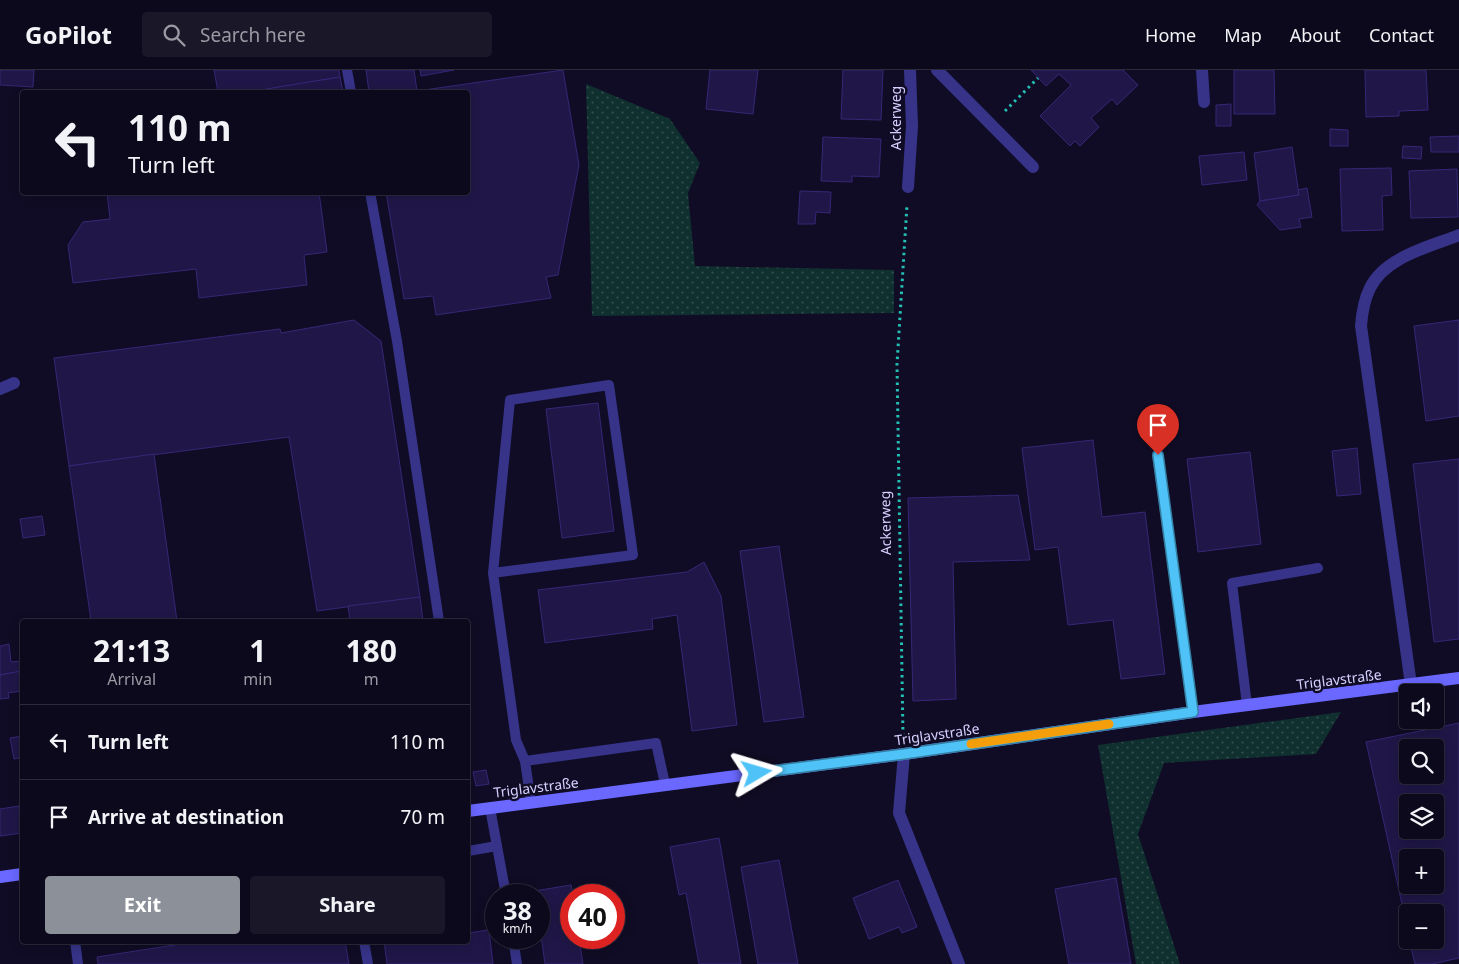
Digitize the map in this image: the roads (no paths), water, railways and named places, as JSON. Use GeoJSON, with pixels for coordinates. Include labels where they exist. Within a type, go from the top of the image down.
{"type":"FeatureCollection","features":[{"type":"Feature","properties":{"kind":"street","name":"Ackerweg"},"geometry":{"type":"LineString","coordinates":[[908,187],[912,126],[910,70]]}},
{"type":"Feature","properties":{"kind":"street"},"geometry":{"type":"LineString","coordinates":[[937,70],[1033,167]]}},
{"type":"Feature","properties":{"kind":"street"},"geometry":{"type":"LineString","coordinates":[[1202,70],[1204,102]]}},
{"type":"Feature","properties":{"kind":"street"},"geometry":{"type":"LineString","coordinates":[[1411,684],[1361,326],[1363,306],[1370,288],[1382,272],[1406,255],[1459,235]]}},
{"type":"Feature","properties":{"kind":"street"},"geometry":{"type":"LineString","coordinates":[[0,389],[14,383]]}},
{"type":"Feature","properties":{"kind":"street","name":"Triglavstraße"},"geometry":{"type":"LineString","coordinates":[[1418,684],[1459,678]]}},
{"type":"Feature","properties":{"kind":"street","name":"Triglavstraße"},"geometry":{"type":"LineString","coordinates":[[470,810],[904,754],[1193,712],[1399,686]]}},
{"type":"Feature","properties":{"kind":"street"},"geometry":{"type":"LineString","coordinates":[[904,754],[899,814],[959,964]]}},
{"type":"Feature","properties":{"kind":"street"},"geometry":{"type":"LineString","coordinates":[[0,877],[20,874]]}},
{"type":"Feature","properties":{"kind":"lane"},"geometry":{"type":"LineString","coordinates":[[347,70],[352,90]]}},
{"type":"Feature","properties":{"kind":"lane"},"geometry":{"type":"LineString","coordinates":[[371,195],[396,341],[439,619]]}},
{"type":"Feature","properties":{"kind":"lane"},"geometry":{"type":"LineString","coordinates":[[493,573],[633,555],[609,385],[510,400],[493,573],[516,740],[525,761],[531,803]]}},
{"type":"Feature","properties":{"kind":"lane"},"geometry":{"type":"LineString","coordinates":[[1158,455],[1193,712]]}},
{"type":"Feature","properties":{"kind":"lane"},"geometry":{"type":"LineString","coordinates":[[1247,705],[1232,583],[1318,568]]}},
{"type":"Feature","properties":{"kind":"lane"},"geometry":{"type":"LineString","coordinates":[[525,761],[656,743],[665,784]]}},
{"type":"Feature","properties":{"kind":"lane"},"geometry":{"type":"LineString","coordinates":[[490,808],[504,884]]}},
{"type":"Feature","properties":{"kind":"lane"},"geometry":{"type":"LineString","coordinates":[[470,851],[497,846]]}},
{"type":"Feature","properties":{"kind":"lane"},"geometry":{"type":"LineString","coordinates":[[75,944],[78,964]]}},
{"type":"Feature","properties":{"kind":"lane"},"geometry":{"type":"LineString","coordinates":[[365,944],[368,964]]}},
{"type":"Feature","properties":{"kind":"lane"},"geometry":{"type":"LineString","coordinates":[[515,949],[517,964]]}}]}
